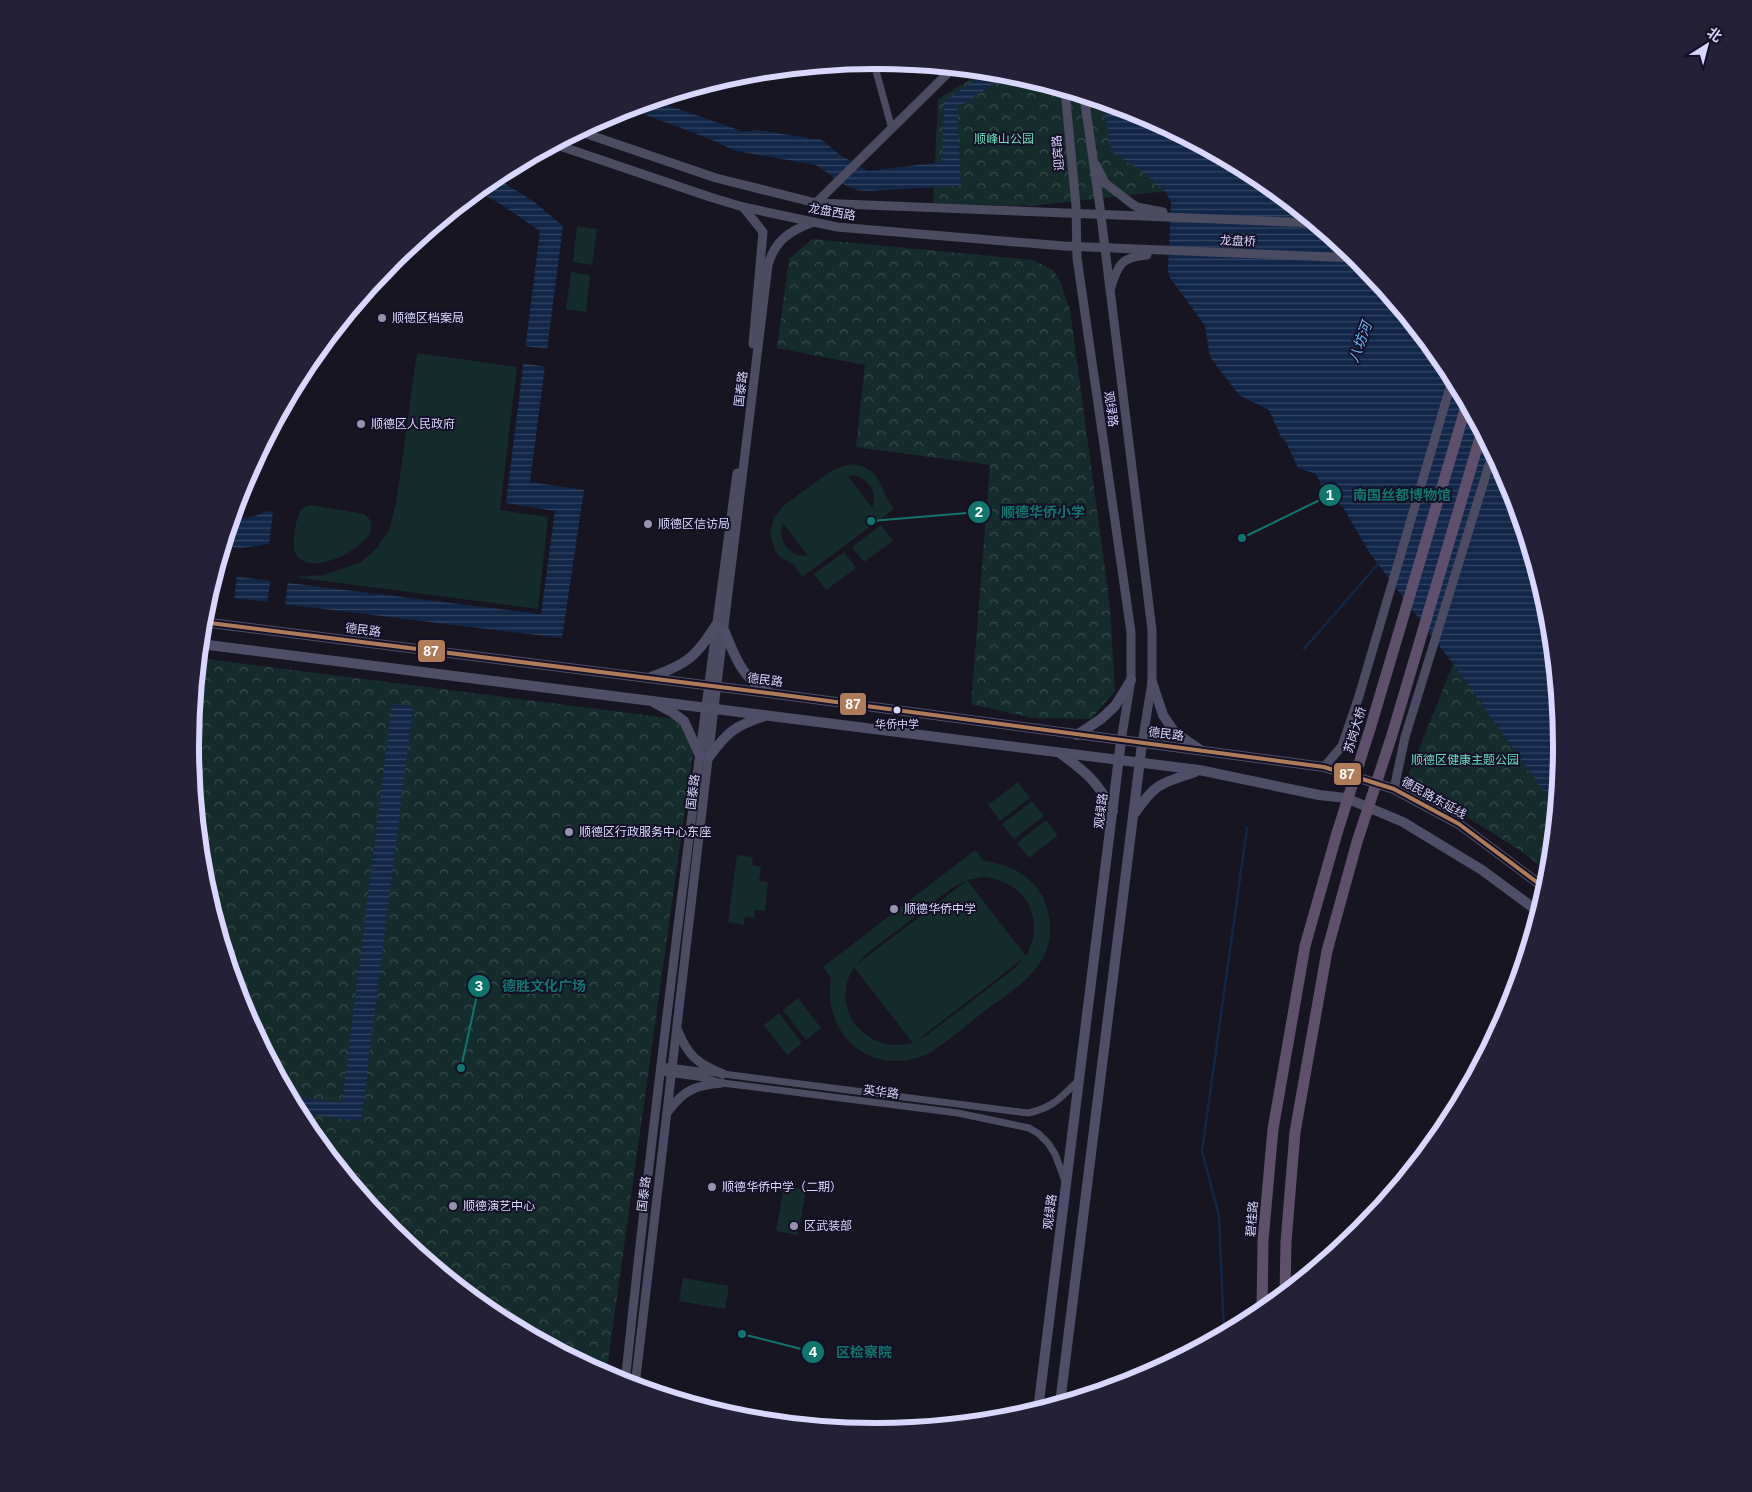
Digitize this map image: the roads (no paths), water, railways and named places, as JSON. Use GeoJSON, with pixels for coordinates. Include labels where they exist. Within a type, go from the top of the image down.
{"type":"FeatureCollection","features":[{"type":"Feature","properties":{"kind":"highway","name":"苏岗大桥"},"geometry":{"type":"LineString","coordinates":[[1273,1129],[1305,946],[1464,409]]}},
{"type":"Feature","properties":{"kind":"highway"},"geometry":{"type":"LineString","coordinates":[[1285,1285],[1286,1242],[1296,1132],[1327,951],[1357,842],[1392,736],[1480,439]]}},
{"type":"Feature","properties":{"kind":"highway","name":"碧桂路"},"geometry":{"type":"LineString","coordinates":[[1262,1302],[1263,1241],[1273,1129]]}},
{"type":"Feature","properties":{"kind":"main road","name":"德民路"},"geometry":{"type":"LineString","coordinates":[[211,623],[776,694],[1324,767]]}},
{"type":"Feature","properties":{"kind":"main road"},"geometry":{"type":"LineString","coordinates":[[647,678],[677,667],[689,659],[720,628],[745,674],[760,687],[776,694]]}},
{"type":"Feature","properties":{"kind":"main road"},"geometry":{"type":"LineString","coordinates":[[207,645],[1199,770],[1319,795],[1346,798],[1403,822],[1482,870],[1533,908]]}},
{"type":"Feature","properties":{"kind":"main road"},"geometry":{"type":"LineString","coordinates":[[1077,735],[1101,719],[1115,706],[1131,680]]}},
{"type":"Feature","properties":{"kind":"main road"},"geometry":{"type":"LineString","coordinates":[[1152,682],[1162,715],[1176,733],[1202,751]]}},
{"type":"Feature","properties":{"kind":"main road"},"geometry":{"type":"LineString","coordinates":[[649,700],[672,712],[684,722],[705,757],[731,730],[743,723],[767,715]]}},
{"type":"Feature","properties":{"kind":"main road","name":"观绿路"},"geometry":{"type":"LineString","coordinates":[[1039,1403],[1121,741]]}},
{"type":"Feature","properties":{"kind":"main road","name":"观绿路"},"geometry":{"type":"LineString","coordinates":[[1061,1397],[1142,744]]}},
{"type":"Feature","properties":{"kind":"main road"},"geometry":{"type":"LineString","coordinates":[[1059,753],[1086,772],[1102,790],[1113,811]]}},
{"type":"Feature","properties":{"kind":"main road","name":"德民路东延线"},"geometry":{"type":"LineString","coordinates":[[1324,767],[1394,789],[1459,824],[1539,884]]}},
{"type":"Feature","properties":{"kind":"main road"},"geometry":{"type":"LineString","coordinates":[[1134,814],[1147,795],[1163,782],[1199,770]]}},
{"type":"Feature","properties":{"kind":"street"},"geometry":{"type":"LineString","coordinates":[[875,69],[892,129]]}},
{"type":"Feature","properties":{"kind":"street"},"geometry":{"type":"LineString","coordinates":[[816,203],[948,73]]}},
{"type":"Feature","properties":{"kind":"street","name":"迎宾路"},"geometry":{"type":"LineString","coordinates":[[1066,96],[1076,214]]}},
{"type":"Feature","properties":{"kind":"street","name":"观绿路"},"geometry":{"type":"LineString","coordinates":[[1085,102],[1152,630],[1152,682],[1142,744]]}},
{"type":"Feature","properties":{"kind":"street","name":"龙盘西路"},"geometry":{"type":"LineString","coordinates":[[587,134],[716,178],[816,203],[1076,214]]}},
{"type":"Feature","properties":{"kind":"street","name":"龙盘西路"},"geometry":{"type":"LineString","coordinates":[[561,147],[743,207],[813,222],[854,229],[1117,249]]}},
{"type":"Feature","properties":{"kind":"street"},"geometry":{"type":"LineString","coordinates":[[1093,158],[1105,183],[1137,207],[1195,218]]}},
{"type":"Feature","properties":{"kind":"street","name":"国泰路"},"geometry":{"type":"LineString","coordinates":[[720,628],[749,384],[764,232],[743,207]]}},
{"type":"Feature","properties":{"kind":"street","name":"龙盘桥"},"geometry":{"type":"LineString","coordinates":[[1076,214],[1305,223]]}},
{"type":"Feature","properties":{"kind":"street","name":"观绿路"},"geometry":{"type":"LineString","coordinates":[[1076,214],[1078,268],[1131,632],[1131,680],[1121,741]]}},
{"type":"Feature","properties":{"kind":"street","name":"国泰路"},"geometry":{"type":"LineString","coordinates":[[636,1379],[677,1030],[712,686],[768,265],[777,243],[785,236],[813,222]]}},
{"type":"Feature","properties":{"kind":"street","name":"龙盘桥"},"geometry":{"type":"LineString","coordinates":[[1117,249],[1345,258]]}},
{"type":"Feature","properties":{"kind":"street"},"geometry":{"type":"LineString","coordinates":[[1109,291],[1117,268],[1131,256],[1177,251]]}},
{"type":"Feature","properties":{"kind":"street"},"geometry":{"type":"LineString","coordinates":[[1324,767],[1342,746],[1360,696],[1450,387]]}},
{"type":"Feature","properties":{"kind":"street"},"geometry":{"type":"LineString","coordinates":[[1394,789],[1405,737],[1490,461]]}},
{"type":"Feature","properties":{"kind":"street","name":"国泰路"},"geometry":{"type":"LineString","coordinates":[[626,1375],[660,1069],[705,757]]}},
{"type":"Feature","properties":{"kind":"street"},"geometry":{"type":"LineString","coordinates":[[677,1030],[684,1047],[691,1056],[722,1078]]}},
{"type":"Feature","properties":{"kind":"street","name":"英华路"},"geometry":{"type":"LineString","coordinates":[[660,1069],[705,1078],[722,1078],[1028,1113],[1052,1105],[1079,1080]]}},
{"type":"Feature","properties":{"kind":"street"},"geometry":{"type":"LineString","coordinates":[[666,1115],[675,1101],[690,1090],[722,1078]]}},
{"type":"Feature","properties":{"kind":"street","name":"英华路"},"geometry":{"type":"LineString","coordinates":[[722,1078],[958,1113],[1029,1128],[1039,1134],[1055,1154],[1067,1184]]}},
{"type":"Feature","properties":{"kind":"water"},"geometry":{"type":"Polygon","coordinates":[[[978,77],[999,81],[957,108],[961,186],[865,191],[856,190],[843,184],[816,165],[736,151],[705,137],[638,112],[663,104],[744,132],[757,130],[822,140],[840,155],[868,171],[942,162],[944,102],[978,77]]]}},
{"type":"Feature","properties":{"kind":"water","name":"八坊河"},"geometry":{"type":"Polygon","coordinates":[[[1104,109],[1135,120],[1176,139],[1215,159],[1252,183],[1323,237],[1355,267],[1385,299],[1439,370],[1463,407],[1502,487],[1530,571],[1540,614],[1552,702],[1551,796],[1542,789],[1453,664],[1369,552],[1343,507],[1329,501],[1316,474],[1298,468],[1269,410],[1239,395],[1210,357],[1205,326],[1169,276],[1171,203],[1166,192],[1144,173],[1116,154],[1111,148],[1104,109]]]}},
{"type":"Feature","properties":{"kind":"water"},"geometry":{"type":"Polygon","coordinates":[[[502,182],[533,201],[563,226],[530,482],[584,490],[562,638],[216,596],[221,575],[541,614],[555,511],[506,503],[540,231],[484,195],[502,182]]]}},
{"type":"Feature","properties":{"kind":"water"},"geometry":{"type":"Polygon","coordinates":[[[267,511],[273,512],[269,544],[241,548],[229,547],[239,518],[258,515],[267,511]]]}},
{"type":"Feature","properties":{"kind":"water"},"geometry":{"type":"Polygon","coordinates":[[[392,704],[413,707],[361,1121],[308,1114],[297,1097],[342,1103],[392,704]]]}},
{"type":"Feature","properties":{"kind":"waterway"},"geometry":{"type":"LineString","coordinates":[[1304,649],[1379,563]]}},
{"type":"Feature","properties":{"kind":"waterway"},"geometry":{"type":"LineString","coordinates":[[1224,1327],[1219,1216],[1202,1151],[1247,828]]}},
{"type":"Feature","properties":{"kind":"place","name":"顺德区档案局"},"geometry":{"type":"Point","coordinates":[382,318]}},
{"type":"Feature","properties":{"kind":"place","name":"顺德区人民政府"},"geometry":{"type":"Point","coordinates":[361,424]}},
{"type":"Feature","properties":{"kind":"place","name":"顺德华侨小学"},"geometry":{"type":"Point","coordinates":[871,521]}},
{"type":"Feature","properties":{"kind":"place","name":"顺德区信访局"},"geometry":{"type":"Point","coordinates":[648,524]}},
{"type":"Feature","properties":{"kind":"place","name":"南国丝都博物馆"},"geometry":{"type":"Point","coordinates":[1242,538]}},
{"type":"Feature","properties":{"kind":"place","name":"华侨中学"},"geometry":{"type":"Point","coordinates":[897,710]}},
{"type":"Feature","properties":{"kind":"place","name":"顺德区行政服务中心东座"},"geometry":{"type":"Point","coordinates":[569,832]}},
{"type":"Feature","properties":{"kind":"place","name":"顺德华侨中学"},"geometry":{"type":"Point","coordinates":[894,909]}},
{"type":"Feature","properties":{"kind":"place","name":"德胜文化广场"},"geometry":{"type":"Point","coordinates":[461,1068]}},
{"type":"Feature","properties":{"kind":"place","name":"顺德华侨中学（二期）"},"geometry":{"type":"Point","coordinates":[712,1187]}},
{"type":"Feature","properties":{"kind":"place","name":"顺德演艺中心"},"geometry":{"type":"Point","coordinates":[453,1206]}},
{"type":"Feature","properties":{"kind":"place","name":"区武装部"},"geometry":{"type":"Point","coordinates":[794,1226]}},
{"type":"Feature","properties":{"kind":"place","name":"区检察院"},"geometry":{"type":"Point","coordinates":[742,1334]}},
{"type":"Feature","properties":{"kind":"park label","name":"顺峰山公园"},"geometry":{"type":"Point","coordinates":[1004,139]}},
{"type":"Feature","properties":{"kind":"park label","name":"顺德区健康主题公园"},"geometry":{"type":"Point","coordinates":[1465,760]}}]}
